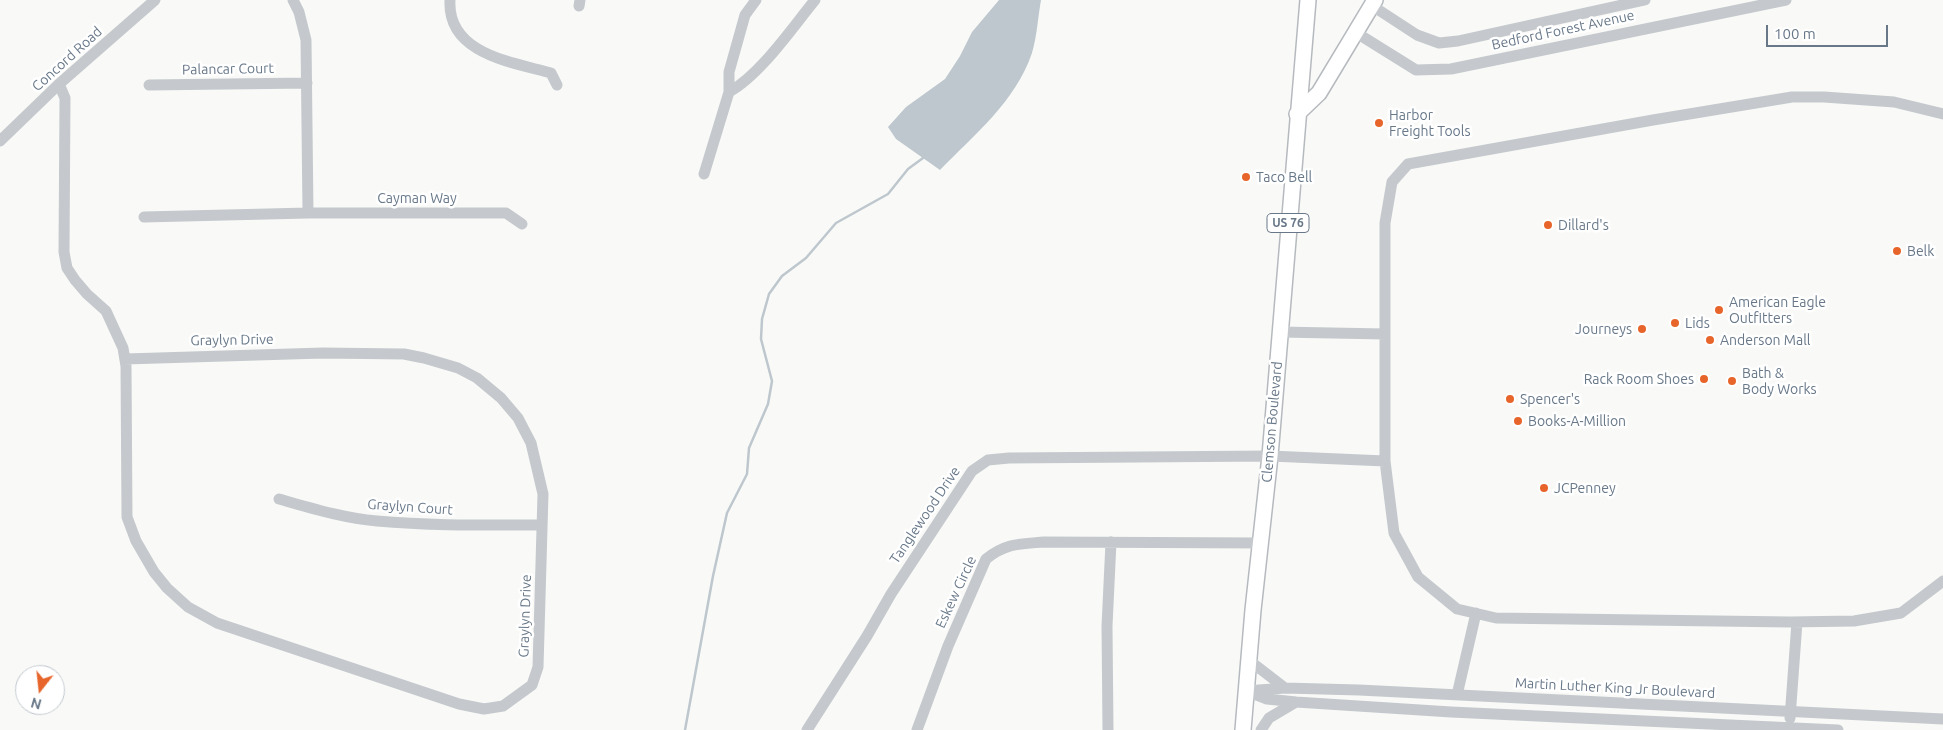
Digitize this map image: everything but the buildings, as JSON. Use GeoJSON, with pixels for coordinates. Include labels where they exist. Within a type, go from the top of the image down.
{"type":"FeatureCollection","features":[{"type":"Feature","properties":{"kind":"main road","name":"Clemson Boulevard"},"geometry":{"type":"LineString","coordinates":[[1243,730],[1253,610],[1270,456],[1308,0]]}},
{"type":"Feature","properties":{"kind":"main road"},"geometry":{"type":"LineString","coordinates":[[1297,114],[1319,93],[1373,2]]}},
{"type":"Feature","properties":{"kind":"street","name":"Concord Road"},"geometry":{"type":"LineString","coordinates":[[0,141],[59,84],[155,0]]}},
{"type":"Feature","properties":{"kind":"street"},"geometry":{"type":"LineString","coordinates":[[293,0],[299,12],[306,40],[308,213]]}},
{"type":"Feature","properties":{"kind":"street"},"geometry":{"type":"LineString","coordinates":[[450,0],[452,17],[456,27],[469,45],[486,54],[551,73],[557,85]]}},
{"type":"Feature","properties":{"kind":"street"},"geometry":{"type":"LineString","coordinates":[[704,174],[729,92],[729,72],[745,14],[756,0]]}},
{"type":"Feature","properties":{"kind":"street"},"geometry":{"type":"LineString","coordinates":[[729,92],[738,87],[765,61],[815,0]]}},
{"type":"Feature","properties":{"kind":"street","name":"Bedford Forest Avenue"},"geometry":{"type":"LineString","coordinates":[[1373,2],[1417,35],[1439,43],[1458,41],[1645,0]]}},
{"type":"Feature","properties":{"kind":"street","name":"Bedford Forest Avenue"},"geometry":{"type":"LineString","coordinates":[[1355,32],[1416,70],[1451,69],[1786,0]]}},
{"type":"Feature","properties":{"kind":"street","name":"Palancar Court"},"geometry":{"type":"LineString","coordinates":[[149,84],[307,83]]}},
{"type":"Feature","properties":{"kind":"street","name":"Graylyn Drive"},"geometry":{"type":"LineString","coordinates":[[59,84],[65,98],[64,252],[67,268],[87,294],[106,311],[123,348],[125,359],[127,517],[136,541],[154,572],[167,588],[188,607],[217,623],[460,704],[484,709],[503,706],[532,685],[538,668],[543,494],[530,443],[518,418],[501,398],[477,378],[458,368],[404,354],[313,353],[125,359]]}},
{"type":"Feature","properties":{"kind":"street"},"geometry":{"type":"LineString","coordinates":[[1943,114],[1894,102],[1824,96],[1792,97],[1408,164],[1392,182],[1385,223],[1384,334],[1385,461],[1394,533],[1418,577],[1457,609],[1496,618],[1854,621],[1901,613],[1943,581]]}},
{"type":"Feature","properties":{"kind":"street","name":"Cayman Way"},"geometry":{"type":"LineString","coordinates":[[144,216],[308,213],[506,213],[522,224]]}},
{"type":"Feature","properties":{"kind":"street"},"geometry":{"type":"LineString","coordinates":[[1279,332],[1384,334]]}},
{"type":"Feature","properties":{"kind":"street","name":"Tanglewood Drive"},"geometry":{"type":"LineString","coordinates":[[807,730],[867,636],[891,594],[972,471],[988,460],[1076,457],[1270,456],[1385,461]]}},
{"type":"Feature","properties":{"kind":"street","name":"Graylyn Court"},"geometry":{"type":"LineString","coordinates":[[279,500],[337,515],[376,521],[465,525],[542,525]]}},
{"type":"Feature","properties":{"kind":"street"},"geometry":{"type":"LineString","coordinates":[[1108,730],[1107,626],[1111,542]]}},
{"type":"Feature","properties":{"kind":"street","name":"Eskew Circle"},"geometry":{"type":"LineString","coordinates":[[917,730],[948,646],[986,559],[996,551],[1014,544],[1111,542],[1261,543]]}},
{"type":"Feature","properties":{"kind":"street"},"geometry":{"type":"LineString","coordinates":[[1457,695],[1476,613]]}},
{"type":"Feature","properties":{"kind":"street"},"geometry":{"type":"LineString","coordinates":[[1789,729],[1797,622]]}},
{"type":"Feature","properties":{"kind":"street"},"geometry":{"type":"LineString","coordinates":[[1250,660],[1286,688]]}},
{"type":"Feature","properties":{"kind":"street","name":"Martin Luther King Jr Boulevard"},"geometry":{"type":"LineString","coordinates":[[1246,691],[1286,688],[1457,695],[1943,720]]}},
{"type":"Feature","properties":{"kind":"street"},"geometry":{"type":"LineString","coordinates":[[1246,691],[1267,699],[1296,702],[1451,712],[1838,730]]}},
{"type":"Feature","properties":{"kind":"street"},"geometry":{"type":"LineString","coordinates":[[1261,730],[1268,718],[1296,702]]}},
{"type":"Feature","properties":{"kind":"shaded area"},"geometry":{"type":"Polygon","coordinates":[[[999,0],[1041,0],[1032,53],[1016,87],[1005,102],[940,170],[896,139],[888,127],[906,107],[945,79],[960,56],[972,32],[999,0]]]}},
{"type":"Feature","properties":{"kind":"waterway"},"geometry":{"type":"LineString","coordinates":[[685,730],[713,576],[727,513],[747,474],[749,448],[768,404],[772,381],[761,339],[762,319],[769,294],[782,276],[806,258],[836,223],[888,194],[908,169],[923,158]]}},
{"type":"Feature","properties":{"kind":"place","name":"Harbor Freight Tools"},"geometry":{"type":"Point","coordinates":[1379,123]}},
{"type":"Feature","properties":{"kind":"place","name":"Taco Bell"},"geometry":{"type":"Point","coordinates":[1246,177]}},
{"type":"Feature","properties":{"kind":"place","name":"Dillard's"},"geometry":{"type":"Point","coordinates":[1548,225]}},
{"type":"Feature","properties":{"kind":"place","name":"Belk"},"geometry":{"type":"Point","coordinates":[1897,251]}},
{"type":"Feature","properties":{"kind":"place","name":"American Eagle Outfitters"},"geometry":{"type":"Point","coordinates":[1719,310]}},
{"type":"Feature","properties":{"kind":"place","name":"Lids"},"geometry":{"type":"Point","coordinates":[1675,323]}},
{"type":"Feature","properties":{"kind":"place","name":"Journeys"},"geometry":{"type":"Point","coordinates":[1642,329]}},
{"type":"Feature","properties":{"kind":"place","name":"Anderson Mall"},"geometry":{"type":"Point","coordinates":[1710,340]}},
{"type":"Feature","properties":{"kind":"place","name":"Rack Room Shoes"},"geometry":{"type":"Point","coordinates":[1704,379]}},
{"type":"Feature","properties":{"kind":"place","name":"Bath & Body Works"},"geometry":{"type":"Point","coordinates":[1732,381]}},
{"type":"Feature","properties":{"kind":"place","name":"Spencer's"},"geometry":{"type":"Point","coordinates":[1510,399]}},
{"type":"Feature","properties":{"kind":"place","name":"Books-A-Million"},"geometry":{"type":"Point","coordinates":[1518,421]}},
{"type":"Feature","properties":{"kind":"place","name":"JCPenney"},"geometry":{"type":"Point","coordinates":[1544,488]}}]}
